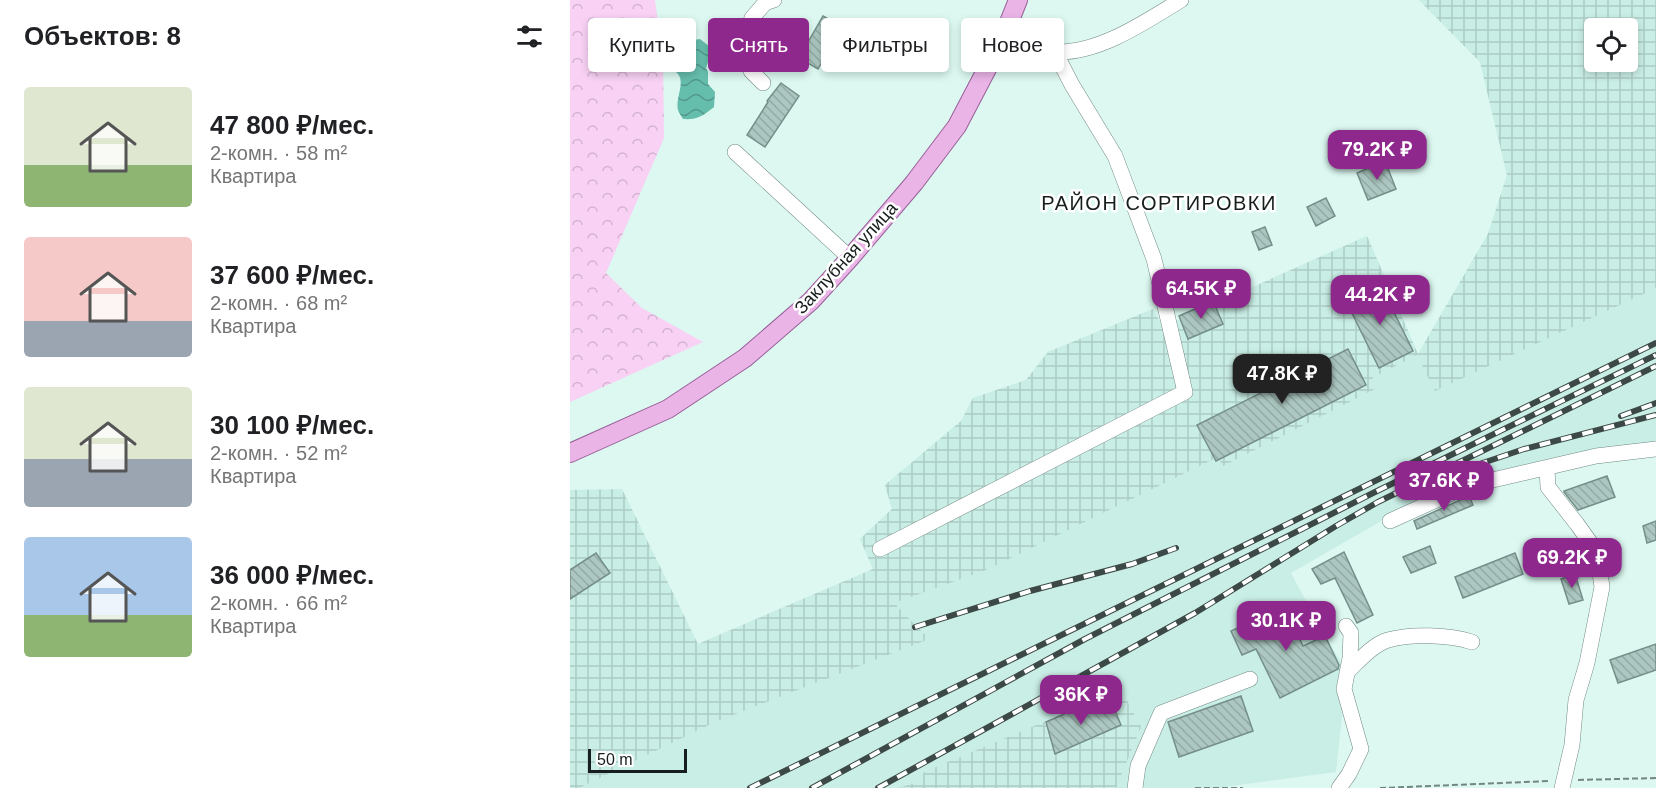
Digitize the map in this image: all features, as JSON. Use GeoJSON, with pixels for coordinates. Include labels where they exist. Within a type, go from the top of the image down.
{"type":"FeatureCollection","features":[{"type":"Feature","properties":{"kind":"main road","name":"Заклубная улица"},"geometry":{"type":"LineString","coordinates":[[1011,18],[1018,0]]}},
{"type":"Feature","properties":{"kind":"main road","name":"Заклубная улица"},"geometry":{"type":"LineString","coordinates":[[570,453],[668,410],[746,358],[812,301],[914,183],[957,126],[985,72]]}},
{"type":"Feature","properties":{"kind":"street"},"geometry":{"type":"LineString","coordinates":[[764,83],[751,71],[747,59],[745,37],[752,18],[765,3],[774,0]]}},
{"type":"Feature","properties":{"kind":"street"},"geometry":{"type":"LineString","coordinates":[[1064,52],[1097,47],[1180,0]]}},
{"type":"Feature","properties":{"kind":"street"},"geometry":{"type":"LineString","coordinates":[[880,549],[1185,392],[1154,259],[1115,156],[1064,69]]}},
{"type":"Feature","properties":{"kind":"street"},"geometry":{"type":"LineString","coordinates":[[735,152],[850,258]]}},
{"type":"Feature","properties":{"kind":"street"},"geometry":{"type":"LineString","coordinates":[[1390,521],[1467,486],[1596,456],[1656,449]]}},
{"type":"Feature","properties":{"kind":"street"},"geometry":{"type":"LineString","coordinates":[[1547,468],[1548,487],[1598,552],[1602,587],[1587,663],[1576,700],[1572,745],[1563,784]]}},
{"type":"Feature","properties":{"kind":"street"},"geometry":{"type":"LineString","coordinates":[[1339,788],[1349,774],[1361,749],[1344,689],[1352,633],[1346,626]]}},
{"type":"Feature","properties":{"kind":"street"},"geometry":{"type":"LineString","coordinates":[[1347,672],[1368,652],[1387,640],[1421,635],[1460,638],[1472,642]]}},
{"type":"Feature","properties":{"kind":"street"},"geometry":{"type":"LineString","coordinates":[[1135,788],[1138,766],[1161,713],[1250,680]]}},
{"type":"Feature","properties":{"kind":"path"},"geometry":{"type":"LineString","coordinates":[[1380,788],[1563,784],[1656,778]]}},
{"type":"Feature","properties":{"kind":"path"},"geometry":{"type":"LineString","coordinates":[[1195,788],[1243,788]]}},
{"type":"Feature","properties":{"kind":"shaded area"},"geometry":{"type":"Polygon","coordinates":[[[1419,0],[1656,0],[1656,446],[1609,448],[1397,512],[1291,573],[1347,672],[1336,772],[1217,788],[570,788],[698,644],[873,569],[860,539],[892,509],[885,485],[961,421],[973,398],[1026,380],[1048,352],[1153,309],[1163,327],[1367,236],[1418,354],[1488,234],[1507,175],[1480,62],[1419,0]]]}},
{"type":"Feature","properties":{"kind":"shaded area"},"geometry":{"type":"Polygon","coordinates":[[[1419,0],[1656,0],[1656,288],[1435,391],[1417,355],[1372,378],[1377,388],[1223,466],[1218,457],[986,570],[894,603],[929,639],[715,722],[579,788],[570,788],[570,490],[622,489],[698,644],[873,569],[860,539],[892,509],[885,485],[961,421],[973,398],[1026,380],[1048,352],[1153,309],[1163,327],[1367,236],[1418,354],[1488,234],[1507,175],[1480,62],[1419,0]]]}},
{"type":"Feature","properties":{"kind":"shaded area"},"geometry":{"type":"Polygon","coordinates":[[[1124,695],[1141,727],[1116,788],[898,788],[921,781],[924,772],[1087,704],[1092,709],[1124,695]]]}},
{"type":"Feature","properties":{"kind":"green space"},"geometry":{"type":"Polygon","coordinates":[[[570,0],[655,0],[658,18],[588,18],[588,72],[663,72],[664,138],[606,273],[642,308],[703,342],[570,402],[570,0]]]}},
{"type":"Feature","properties":{"kind":"water"},"geometry":{"type":"Polygon","coordinates":[[[700,39],[708,45],[706,68],[708,84],[715,92],[714,107],[700,117],[683,119],[678,110],[681,80],[676,72],[696,72],[696,40],[700,39]]]}},
{"type":"Feature","properties":{"kind":"building"},"geometry":{"type":"Polygon","coordinates":[[[821,20],[821,64],[818,69],[809,64],[809,40],[821,20]]]}},
{"type":"Feature","properties":{"kind":"building"},"geometry":{"type":"Polygon","coordinates":[[[781,83],[799,96],[765,147],[747,135],[767,101],[781,83]]]}},
{"type":"Feature","properties":{"kind":"building"},"geometry":{"type":"Polygon","coordinates":[[[1385,161],[1396,189],[1368,200],[1357,173],[1385,161]]]}},
{"type":"Feature","properties":{"kind":"building"},"geometry":{"type":"Polygon","coordinates":[[[1326,198],[1335,216],[1316,226],[1307,207],[1326,198]]]}},
{"type":"Feature","properties":{"kind":"building"},"geometry":{"type":"Polygon","coordinates":[[[1265,227],[1272,245],[1259,250],[1252,232],[1265,227]]]}},
{"type":"Feature","properties":{"kind":"building"},"geometry":{"type":"Polygon","coordinates":[[[1380,284],[1413,351],[1379,368],[1346,301],[1380,284]]]}},
{"type":"Feature","properties":{"kind":"building"},"geometry":{"type":"Polygon","coordinates":[[[1213,301],[1223,324],[1188,339],[1179,316],[1213,301]]]}},
{"type":"Feature","properties":{"kind":"building"},"geometry":{"type":"Polygon","coordinates":[[[1348,349],[1366,385],[1216,461],[1197,425],[1348,349]]]}},
{"type":"Feature","properties":{"kind":"building"},"geometry":{"type":"Polygon","coordinates":[[[1607,476],[1615,497],[1578,510],[1564,492],[1564,491],[1607,476]]]}},
{"type":"Feature","properties":{"kind":"building"},"geometry":{"type":"Polygon","coordinates":[[[1469,496],[1473,505],[1417,529],[1414,521],[1469,496]]]}},
{"type":"Feature","properties":{"kind":"building"},"geometry":{"type":"Polygon","coordinates":[[[1656,521],[1656,540],[1647,543],[1643,526],[1656,521]]]}},
{"type":"Feature","properties":{"kind":"building"},"geometry":{"type":"Polygon","coordinates":[[[1430,546],[1436,563],[1411,573],[1403,557],[1430,546]]]}},
{"type":"Feature","properties":{"kind":"building"},"geometry":{"type":"Polygon","coordinates":[[[1344,552],[1373,615],[1357,623],[1335,578],[1321,584],[1312,569],[1344,552]]]}},
{"type":"Feature","properties":{"kind":"building"},"geometry":{"type":"Polygon","coordinates":[[[596,553],[610,573],[570,599],[570,570],[596,553]]]}},
{"type":"Feature","properties":{"kind":"building"},"geometry":{"type":"Polygon","coordinates":[[[1515,553],[1523,574],[1463,598],[1455,577],[1515,553]]]}},
{"type":"Feature","properties":{"kind":"building"},"geometry":{"type":"Polygon","coordinates":[[[1575,574],[1583,600],[1569,604],[1561,579],[1575,574]]]}},
{"type":"Feature","properties":{"kind":"building"},"geometry":{"type":"Polygon","coordinates":[[[1284,606],[1303,646],[1325,636],[1339,665],[1338,669],[1280,698],[1256,649],[1242,655],[1231,631],[1284,606]]]}},
{"type":"Feature","properties":{"kind":"building"},"geometry":{"type":"Polygon","coordinates":[[[1656,644],[1656,670],[1618,683],[1610,660],[1656,644]]]}},
{"type":"Feature","properties":{"kind":"building"},"geometry":{"type":"Polygon","coordinates":[[[1241,696],[1253,731],[1179,757],[1168,722],[1241,696]]]}},
{"type":"Feature","properties":{"kind":"building"},"geometry":{"type":"Polygon","coordinates":[[[1111,701],[1121,725],[1055,754],[1046,722],[1087,704],[1091,709],[1111,701]]]}},
{"type":"Feature","properties":{"kind":"railway"},"geometry":{"type":"LineString","coordinates":[[750,788],[1656,343]]}},
{"type":"Feature","properties":{"kind":"railway"},"geometry":{"type":"LineString","coordinates":[[812,788],[1085,639],[1373,493],[1656,355]]}},
{"type":"Feature","properties":{"kind":"railway"},"geometry":{"type":"LineString","coordinates":[[878,788],[1195,613],[1378,502],[1656,366]]}},
{"type":"Feature","properties":{"kind":"railway"},"geometry":{"type":"LineString","coordinates":[[1621,416],[1656,403]]}},
{"type":"Feature","properties":{"kind":"railway"},"geometry":{"type":"LineString","coordinates":[[1456,472],[1524,449],[1656,415]]}},
{"type":"Feature","properties":{"kind":"railway"},"geometry":{"type":"LineString","coordinates":[[915,627],[1030,591],[1132,564],[1176,548]]}},
{"type":"Feature","properties":{"kind":"district","name":"РАЙОН СОРТИРОВКИ"},"geometry":{"type":"Point","coordinates":[1159,203]}}]}
